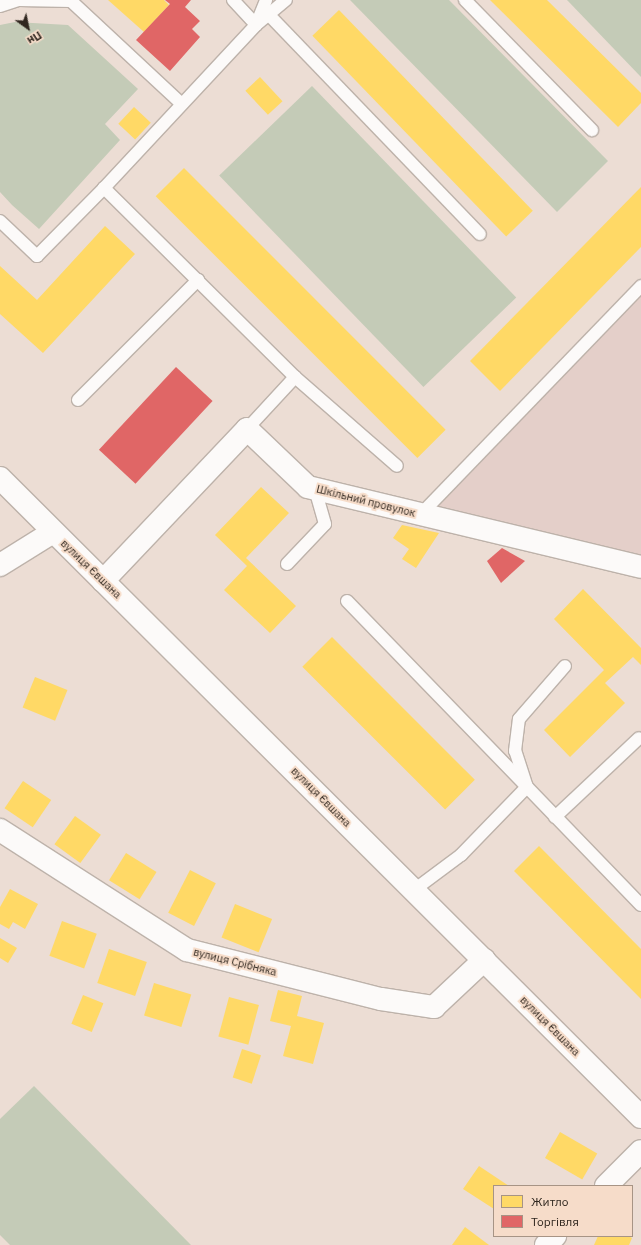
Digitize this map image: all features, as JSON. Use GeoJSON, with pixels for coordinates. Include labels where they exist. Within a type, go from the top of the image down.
{"type":"FeatureCollection","features":[{"type":"Feature","properties":{"kind":"street","name":"Шкільний провулок"},"geometry":{"type":"LineString","coordinates":[[247,429],[308,487],[641,567]]}},
{"type":"Feature","properties":{"kind":"street"},"geometry":{"type":"LineString","coordinates":[[102,581],[247,429]]}},
{"type":"Feature","properties":{"kind":"street","name":"вулиця Євшана"},"geometry":{"type":"LineString","coordinates":[[0,478],[641,1117]]}},
{"type":"Feature","properties":{"kind":"street"},"geometry":{"type":"LineString","coordinates":[[0,565],[53,532]]}},
{"type":"Feature","properties":{"kind":"street","name":"вулиця Срібняка"},"geometry":{"type":"LineString","coordinates":[[0,830],[186,950],[381,999],[434,1007],[484,960]]}},
{"type":"Feature","properties":{"kind":"street"},"geometry":{"type":"LineString","coordinates":[[607,1185],[641,1151]]}},
{"type":"Feature","properties":{"kind":"street"},"geometry":{"type":"LineString","coordinates":[[546,1245],[554,1237]]}},
{"type":"Feature","properties":{"kind":"lane"},"geometry":{"type":"LineString","coordinates":[[0,6],[19,0],[71,1],[182,104]]}},
{"type":"Feature","properties":{"kind":"lane"},"geometry":{"type":"LineString","coordinates":[[233,0],[256,25]]}},
{"type":"Feature","properties":{"kind":"lane"},"geometry":{"type":"LineString","coordinates":[[256,25],[266,0]]}},
{"type":"Feature","properties":{"kind":"lane"},"geometry":{"type":"LineString","coordinates":[[0,221],[37,256],[104,188],[256,25],[286,0]]}},
{"type":"Feature","properties":{"kind":"lane"},"geometry":{"type":"LineString","coordinates":[[464,0],[592,130]]}},
{"type":"Feature","properties":{"kind":"lane"},"geometry":{"type":"LineString","coordinates":[[269,14],[480,234]]}},
{"type":"Feature","properties":{"kind":"lane"},"geometry":{"type":"LineString","coordinates":[[104,188],[295,377],[397,466]]}},
{"type":"Feature","properties":{"kind":"lane"},"geometry":{"type":"LineString","coordinates":[[78,400],[198,280]]}},
{"type":"Feature","properties":{"kind":"lane"},"geometry":{"type":"LineString","coordinates":[[421,514],[641,286]]}},
{"type":"Feature","properties":{"kind":"lane"},"geometry":{"type":"LineString","coordinates":[[247,429],[295,377]]}},
{"type":"Feature","properties":{"kind":"lane"},"geometry":{"type":"LineString","coordinates":[[286,564],[325,524],[315,489]]}},
{"type":"Feature","properties":{"kind":"lane"},"geometry":{"type":"LineString","coordinates":[[346,601],[641,905]]}},
{"type":"Feature","properties":{"kind":"lane"},"geometry":{"type":"LineString","coordinates":[[527,787],[515,751],[519,719],[565,666]]}},
{"type":"Feature","properties":{"kind":"lane"},"geometry":{"type":"LineString","coordinates":[[554,817],[639,738]]}},
{"type":"Feature","properties":{"kind":"lane"},"geometry":{"type":"LineString","coordinates":[[414,890],[461,855],[527,787]]}},
{"type":"Feature","properties":{"kind":"shaded area"},"geometry":{"type":"Polygon","coordinates":[[[641,287],[641,567],[421,514],[641,287]]]}},
{"type":"Feature","properties":{"kind":"green space"},"geometry":{"type":"Polygon","coordinates":[[[350,0],[449,0],[608,161],[557,212],[350,0]]]}},
{"type":"Feature","properties":{"kind":"green space"},"geometry":{"type":"Polygon","coordinates":[[[567,0],[641,0],[641,77],[567,0]]]}},
{"type":"Feature","properties":{"kind":"green space"},"geometry":{"type":"Polygon","coordinates":[[[15,22],[68,25],[138,89],[105,124],[120,140],[39,229],[0,192],[0,25],[15,22]]]}},
{"type":"Feature","properties":{"kind":"green space"},"geometry":{"type":"Polygon","coordinates":[[[312,86],[516,297],[423,387],[219,176],[312,86]]]}},
{"type":"Feature","properties":{"kind":"green space"},"geometry":{"type":"Polygon","coordinates":[[[34,1086],[191,1245],[10,1245],[0,1235],[0,1119],[34,1086]]]}},
{"type":"Feature","properties":{"kind":"building: Житло"},"geometry":{"type":"Polygon","coordinates":[[[108,0],[164,0],[169,5],[144,32],[108,0]]]}},
{"type":"Feature","properties":{"kind":"building: Житло"},"geometry":{"type":"Polygon","coordinates":[[[490,0],[547,0],[641,93],[641,103],[618,127],[490,0]]]}},
{"type":"Feature","properties":{"kind":"building: Житло"},"geometry":{"type":"Polygon","coordinates":[[[339,10],[533,211],[506,236],[312,36],[339,10]]]}},
{"type":"Feature","properties":{"kind":"building: Житло"},"geometry":{"type":"Polygon","coordinates":[[[260,77],[283,101],[268,115],[245,91],[260,77]]]}},
{"type":"Feature","properties":{"kind":"building: Житло"},"geometry":{"type":"Polygon","coordinates":[[[134,107],[151,123],[135,140],[118,124],[134,107]]]}},
{"type":"Feature","properties":{"kind":"building: Житло"},"geometry":{"type":"Polygon","coordinates":[[[184,168],[446,430],[417,458],[156,196],[184,168]]]}},
{"type":"Feature","properties":{"kind":"building: Житло"},"geometry":{"type":"Polygon","coordinates":[[[641,187],[641,247],[500,391],[470,361],[641,187]]]}},
{"type":"Feature","properties":{"kind":"building: Житло"},"geometry":{"type":"Polygon","coordinates":[[[105,226],[135,254],[43,353],[0,314],[0,266],[37,300],[105,226]]]}},
{"type":"Feature","properties":{"kind":"building: Житло"},"geometry":{"type":"Polygon","coordinates":[[[261,487],[289,513],[246,558],[296,606],[270,633],[224,590],[247,566],[215,535],[261,487]]]}},
{"type":"Feature","properties":{"kind":"building: Житло"},"geometry":{"type":"Polygon","coordinates":[[[402,525],[439,533],[416,568],[402,559],[409,549],[393,538],[402,525]]]}},
{"type":"Feature","properties":{"kind":"building: Житло"},"geometry":{"type":"Polygon","coordinates":[[[583,589],[641,648],[641,665],[633,657],[605,683],[625,703],[570,757],[544,730],[604,670],[554,619],[583,589]]]}},
{"type":"Feature","properties":{"kind":"building: Житло"},"geometry":{"type":"Polygon","coordinates":[[[332,637],[475,780],[445,810],[302,667],[332,637]]]}},
{"type":"Feature","properties":{"kind":"building: Житло"},"geometry":{"type":"Polygon","coordinates":[[[35,677],[67,690],[55,721],[23,708],[35,677]]]}},
{"type":"Feature","properties":{"kind":"building: Житло"},"geometry":{"type":"Polygon","coordinates":[[[23,781],[51,800],[33,827],[5,808],[23,781]]]}},
{"type":"Feature","properties":{"kind":"building: Житло"},"geometry":{"type":"Polygon","coordinates":[[[75,816],[101,835],[80,863],[54,844],[75,816]]]}},
{"type":"Feature","properties":{"kind":"building: Житло"},"geometry":{"type":"Polygon","coordinates":[[[539,846],[641,949],[641,999],[514,871],[539,846]]]}},
{"type":"Feature","properties":{"kind":"building: Житло"},"geometry":{"type":"Polygon","coordinates":[[[126,853],[157,872],[140,899],[109,880],[126,853]]]}},
{"type":"Feature","properties":{"kind":"building: Житло"},"geometry":{"type":"Polygon","coordinates":[[[190,870],[216,883],[194,926],[168,913],[190,870]]]}},
{"type":"Feature","properties":{"kind":"building: Житло"},"geometry":{"type":"Polygon","coordinates":[[[10,889],[38,904],[25,929],[13,922],[9,929],[0,924],[0,907],[10,889]]]}},
{"type":"Feature","properties":{"kind":"building: Житло"},"geometry":{"type":"Polygon","coordinates":[[[235,904],[272,919],[259,952],[222,937],[235,904]]]}},
{"type":"Feature","properties":{"kind":"building: Житло"},"geometry":{"type":"Polygon","coordinates":[[[62,921],[97,934],[84,968],[49,956],[62,921]]]}},
{"type":"Feature","properties":{"kind":"building: Житло"},"geometry":{"type":"Polygon","coordinates":[[[0,938],[17,948],[8,963],[0,958],[0,938]]]}},
{"type":"Feature","properties":{"kind":"building: Житло"},"geometry":{"type":"Polygon","coordinates":[[[109,949],[147,962],[135,996],[97,983],[109,949]]]}},
{"type":"Feature","properties":{"kind":"building: Житло"},"geometry":{"type":"Polygon","coordinates":[[[154,983],[191,994],[181,1027],[144,1016],[154,983]]]}},
{"type":"Feature","properties":{"kind":"building: Житло"},"geometry":{"type":"Polygon","coordinates":[[[278,990],[302,996],[297,1016],[324,1023],[313,1064],[283,1056],[291,1026],[270,1021],[278,990]]]}},
{"type":"Feature","properties":{"kind":"building: Житло"},"geometry":{"type":"Polygon","coordinates":[[[83,995],[103,1003],[92,1032],[71,1024],[83,995]]]}},
{"type":"Feature","properties":{"kind":"building: Житло"},"geometry":{"type":"Polygon","coordinates":[[[229,997],[259,1005],[248,1045],[218,1037],[229,997]]]}},
{"type":"Feature","properties":{"kind":"building: Житло"},"geometry":{"type":"Polygon","coordinates":[[[242,1049],[261,1055],[252,1084],[233,1078],[242,1049]]]}},
{"type":"Feature","properties":{"kind":"building: Житло"},"geometry":{"type":"Polygon","coordinates":[[[560,1132],[597,1154],[582,1179],[545,1158],[560,1132]]]}},
{"type":"Feature","properties":{"kind":"building: Житло"},"geometry":{"type":"Polygon","coordinates":[[[479,1166],[508,1185],[493,1185],[493,1208],[463,1189],[479,1166]]]}},
{"type":"Feature","properties":{"kind":"building: Житло"},"geometry":{"type":"Polygon","coordinates":[[[465,1227],[489,1245],[452,1245],[465,1227]]]}},
{"type":"Feature","properties":{"kind":"building: Житло"},"geometry":{"type":"Polygon","coordinates":[[[598,1237],[632,1238],[629,1245],[594,1245],[598,1237]]]}},
{"type":"Feature","properties":{"kind":"building: Торгівля"},"geometry":{"type":"Polygon","coordinates":[[[165,0],[191,0],[185,7],[200,21],[192,29],[200,37],[170,71],[136,40],[170,4],[165,0]]]}},
{"type":"Feature","properties":{"kind":"building: Торгівля"},"geometry":{"type":"Polygon","coordinates":[[[176,367],[213,401],[136,484],[99,450],[176,367]]]}},
{"type":"Feature","properties":{"kind":"building: Торгівля"},"geometry":{"type":"Polygon","coordinates":[[[502,548],[525,561],[501,583],[487,561],[502,548]]]}}]}
